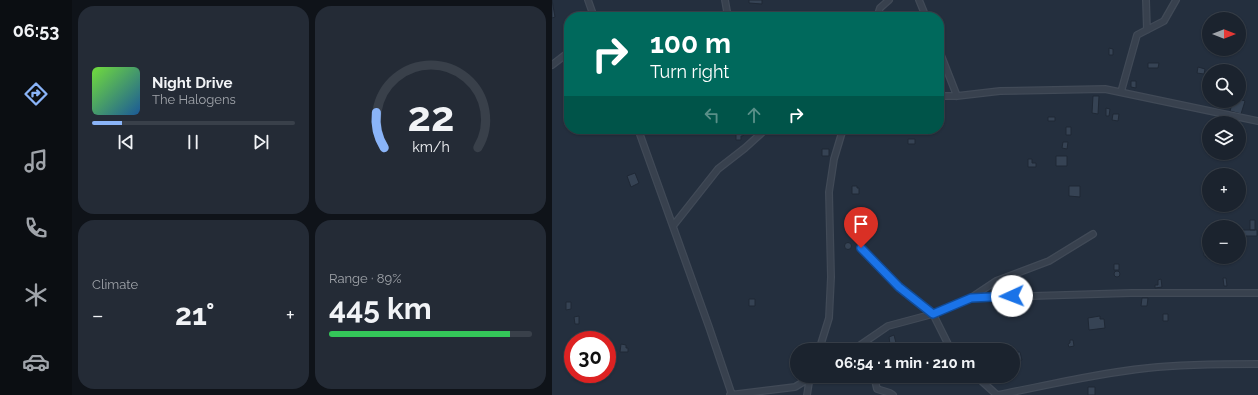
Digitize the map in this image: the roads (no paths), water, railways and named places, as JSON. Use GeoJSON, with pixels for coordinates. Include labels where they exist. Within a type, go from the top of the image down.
{"type":"FeatureCollection","features":[{"type":"Feature","properties":{"kind":"street"},"geometry":{"type":"LineString","coordinates":[[588,0],[592,12]]}},
{"type":"Feature","properties":{"kind":"street"},"geometry":{"type":"LineString","coordinates":[[725,0],[727,12]]}},
{"type":"Feature","properties":{"kind":"street"},"geometry":{"type":"LineString","coordinates":[[879,12],[880,8],[889,0]]}},
{"type":"Feature","properties":{"kind":"street"},"geometry":{"type":"LineString","coordinates":[[919,0],[924,12]]}},
{"type":"Feature","properties":{"kind":"street"},"geometry":{"type":"LineString","coordinates":[[1146,0],[1147,30]]}},
{"type":"Feature","properties":{"kind":"street"},"geometry":{"type":"LineString","coordinates":[[1120,92],[1137,35],[1164,21],[1176,0]]}},
{"type":"Feature","properties":{"kind":"street"},"geometry":{"type":"LineString","coordinates":[[552,65],[564,56]]}},
{"type":"Feature","properties":{"kind":"street"},"geometry":{"type":"LineString","coordinates":[[944,63],[957,96]]}},
{"type":"Feature","properties":{"kind":"street"},"geometry":{"type":"LineString","coordinates":[[944,96],[1000,91],[1105,89],[1258,121]]}},
{"type":"Feature","properties":{"kind":"street"},"geometry":{"type":"LineString","coordinates":[[640,134],[709,327],[731,395],[795,387],[801,383]]}},
{"type":"Feature","properties":{"kind":"street"},"geometry":{"type":"LineString","coordinates":[[673,226],[718,169],[760,134]]}},
{"type":"Feature","properties":{"kind":"street"},"geometry":{"type":"LineString","coordinates":[[821,343],[829,318],[831,284],[829,192],[834,159],[842,134]]}},
{"type":"Feature","properties":{"kind":"street"},"geometry":{"type":"LineString","coordinates":[[864,342],[888,326],[933,314],[971,298],[996,281],[1049,261],[1093,234]]}},
{"type":"Feature","properties":{"kind":"street"},"geometry":{"type":"LineString","coordinates":[[861,248],[899,287],[933,314],[948,343]]}},
{"type":"Feature","properties":{"kind":"street"},"geometry":{"type":"LineString","coordinates":[[971,298],[1130,293],[1258,293]]}},
{"type":"Feature","properties":{"kind":"street"},"geometry":{"type":"LineString","coordinates":[[984,383],[998,395],[1057,383],[1148,368],[1221,364],[1258,364]]}},
{"type":"Feature","properties":{"kind":"street"},"geometry":{"type":"LineString","coordinates":[[807,395],[810,383]]}},
{"type":"Feature","properties":{"kind":"street"},"geometry":{"type":"LineString","coordinates":[[876,383],[877,389],[893,395]]}}]}
